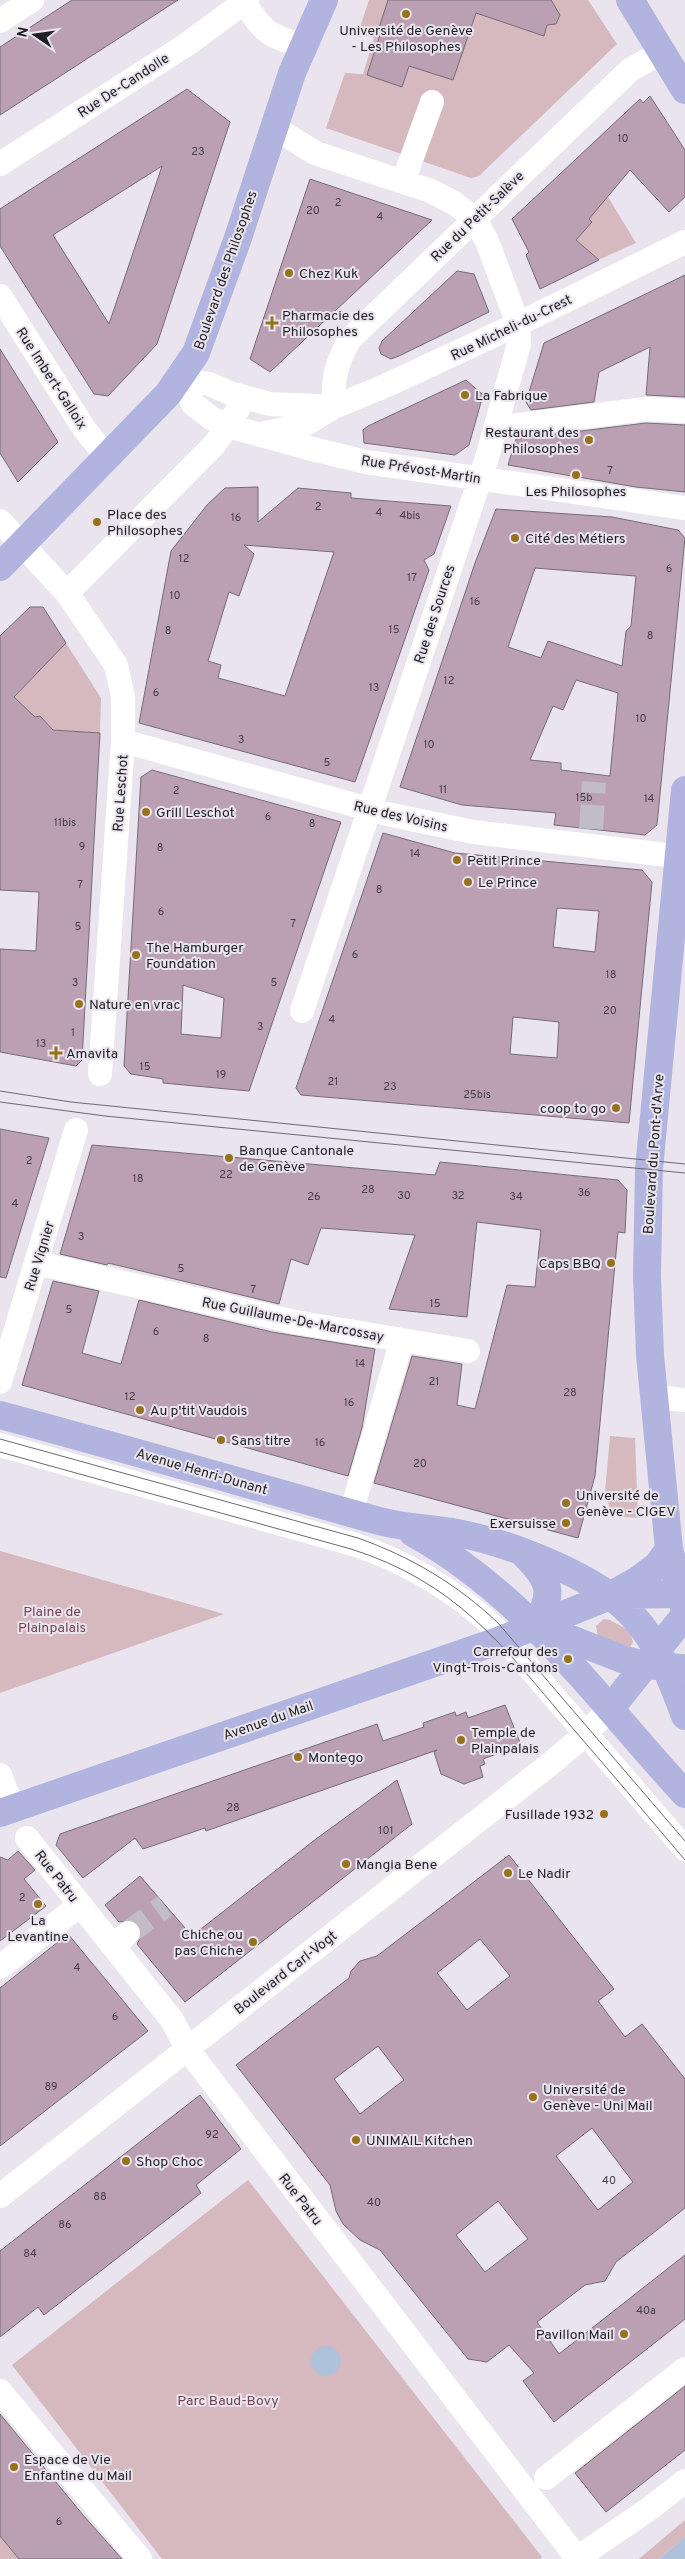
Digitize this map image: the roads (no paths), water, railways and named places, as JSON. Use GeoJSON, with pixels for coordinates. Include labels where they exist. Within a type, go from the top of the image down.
{"type":"FeatureCollection","features":[{"type":"Feature","properties":{"kind":"main road","name":"Boulevard des Philosophes"},"geometry":{"type":"LineString","coordinates":[[0,567],[108,457],[181,379],[196,353],[205,332],[292,73],[324,0]]}},
{"type":"Feature","properties":{"kind":"main road"},"geometry":{"type":"LineString","coordinates":[[630,0],[685,90]]}},
{"type":"Feature","properties":{"kind":"main road","name":"Boulevard du Pont-d'Arve"},"geometry":{"type":"LineString","coordinates":[[683,1603],[669,1549],[654,1397],[646,1276],[648,1189],[682,857],[685,790]]}},
{"type":"Feature","properties":{"kind":"main road","name":"Avenue Henri-Dunant"},"geometry":{"type":"LineString","coordinates":[[0,1415],[403,1527],[455,1533],[513,1548]]}},
{"type":"Feature","properties":{"kind":"main road","name":"Avenue Henri-Dunant"},"geometry":{"type":"LineString","coordinates":[[403,1527],[448,1552],[480,1576],[536,1625]]}},
{"type":"Feature","properties":{"kind":"main road"},"geometry":{"type":"LineString","coordinates":[[513,1548],[584,1580],[610,1596],[646,1630],[663,1662],[684,1713]]}},
{"type":"Feature","properties":{"kind":"main road"},"geometry":{"type":"LineString","coordinates":[[513,1548],[540,1570],[548,1587],[546,1606],[536,1625]]}},
{"type":"Feature","properties":{"kind":"main road"},"geometry":{"type":"LineString","coordinates":[[610,1596],[638,1580],[658,1565],[669,1549]]}},
{"type":"Feature","properties":{"kind":"main road"},"geometry":{"type":"LineString","coordinates":[[610,1596],[683,1603],[663,1662],[610,1709]]}},
{"type":"Feature","properties":{"kind":"main road","name":"Avenue du Mail"},"geometry":{"type":"LineString","coordinates":[[6,1811],[504,1638],[610,1596]]}},
{"type":"Feature","properties":{"kind":"main road"},"geometry":{"type":"LineString","coordinates":[[536,1625],[622,1659],[663,1662]]}},
{"type":"Feature","properties":{"kind":"main road"},"geometry":{"type":"LineString","coordinates":[[536,1625],[685,1794]]}},
{"type":"Feature","properties":{"kind":"main road"},"geometry":{"type":"LineString","coordinates":[[610,1709],[642,1690],[654,1688],[665,1692],[684,1713]]}},
{"type":"Feature","properties":{"kind":"street"},"geometry":{"type":"LineString","coordinates":[[0,21],[32,0]]}},
{"type":"Feature","properties":{"kind":"street"},"geometry":{"type":"LineString","coordinates":[[245,1],[262,28],[280,40],[304,45]]}},
{"type":"Feature","properties":{"kind":"street","name":"Rue De-Candolle"},"geometry":{"type":"LineString","coordinates":[[0,164],[186,45],[245,1]]}},
{"type":"Feature","properties":{"kind":"street","name":"Rue du Petit-Salève"},"geometry":{"type":"LineString","coordinates":[[334,407],[333,380],[338,362],[349,340],[630,70],[662,52]]}},
{"type":"Feature","properties":{"kind":"street"},"geometry":{"type":"LineString","coordinates":[[403,182],[432,102]]}},
{"type":"Feature","properties":{"kind":"street"},"geometry":{"type":"LineString","coordinates":[[274,127],[315,153],[431,191],[454,203],[474,218]]}},
{"type":"Feature","properties":{"kind":"street","name":"Rue des Sources"},"geometry":{"type":"LineString","coordinates":[[302,1011],[496,428],[519,344],[518,324],[487,242],[474,218]]}},
{"type":"Feature","properties":{"kind":"street","name":"Rue Micheli-du-Crest"},"geometry":{"type":"LineString","coordinates":[[262,434],[304,425],[334,407],[386,386],[518,324],[685,242]]}},
{"type":"Feature","properties":{"kind":"street","name":"Rue Imbert-Galloix"},"geometry":{"type":"LineString","coordinates":[[0,296],[85,430],[108,457]]}},
{"type":"Feature","properties":{"kind":"street","name":"Rue Micheli-du-Crest"},"geometry":{"type":"LineString","coordinates":[[181,379],[209,384],[244,398],[293,407],[334,407]]}},
{"type":"Feature","properties":{"kind":"street","name":"Rue Prévost-Martin"},"geometry":{"type":"LineString","coordinates":[[181,379],[193,404],[212,418],[228,426],[366,462],[685,508]]}},
{"type":"Feature","properties":{"kind":"street"},"geometry":{"type":"LineString","coordinates":[[66,593],[207,452],[228,426],[244,398]]}},
{"type":"Feature","properties":{"kind":"street"},"geometry":{"type":"LineString","coordinates":[[496,428],[645,408],[685,411]]}},
{"type":"Feature","properties":{"kind":"street","name":"Rue Leschot"},"geometry":{"type":"LineString","coordinates":[[0,521],[66,593],[116,665],[123,697],[123,741],[100,1074]]}},
{"type":"Feature","properties":{"kind":"street","name":"Rue des Voisins"},"geometry":{"type":"LineString","coordinates":[[123,741],[369,810],[473,832],[590,837],[682,857]]}},
{"type":"Feature","properties":{"kind":"street","name":"Rue Vignier"},"geometry":{"type":"LineString","coordinates":[[0,1382],[76,1130]]}},
{"type":"Feature","properties":{"kind":"street","name":"Rue Guillaume-De-Marcossay"},"geometry":{"type":"LineString","coordinates":[[37,1263],[295,1322],[402,1340],[351,1513]]}},
{"type":"Feature","properties":{"kind":"street"},"geometry":{"type":"LineString","coordinates":[[402,1340],[468,1351]]}},
{"type":"Feature","properties":{"kind":"street"},"geometry":{"type":"LineString","coordinates":[[654,1397],[685,1400]]}},
{"type":"Feature","properties":{"kind":"street"},"geometry":{"type":"LineString","coordinates":[[0,1445],[372,1550],[411,1567],[447,1588],[474,1609],[504,1638],[578,1741],[685,1849]]}},
{"type":"Feature","properties":{"kind":"street","name":"Boulevard Carl-Vogt"},"geometry":{"type":"LineString","coordinates":[[0,2196],[188,2050],[578,1741],[610,1709]]}},
{"type":"Feature","properties":{"kind":"street"},"geometry":{"type":"LineString","coordinates":[[0,1775],[6,1811]]}},
{"type":"Feature","properties":{"kind":"street","name":"Rue Patru"},"geometry":{"type":"LineString","coordinates":[[27,1838],[80,1905],[120,1940],[172,2020],[188,2050],[577,2559]]}},
{"type":"Feature","properties":{"kind":"street"},"geometry":{"type":"LineString","coordinates":[[0,1967],[80,1905]]}},
{"type":"Feature","properties":{"kind":"street"},"geometry":{"type":"LineString","coordinates":[[546,2478],[685,2369]]}},
{"type":"Feature","properties":{"kind":"street"},"geometry":{"type":"LineString","coordinates":[[0,2390],[140,2559]]}},
{"type":"Feature","properties":{"kind":"street"},"geometry":{"type":"LineString","coordinates":[[577,2559],[597,2543],[649,2509],[685,2481]]}},
{"type":"Feature","properties":{"kind":"water"},"geometry":{"type":"Polygon","coordinates":[[[326,2346],[337,2350],[341,2361],[337,2372],[326,2376],[315,2372],[311,2361],[315,2350],[326,2346]]]}},
{"type":"Feature","properties":{"kind":"water"},"geometry":{"type":"Polygon","coordinates":[[[685,2537],[685,2559],[659,2559],[685,2537]]]}},
{"type":"Feature","properties":{"kind":"tunnel"},"geometry":{"type":"LineString","coordinates":[[591,829],[594,782]]}},
{"type":"Feature","properties":{"kind":"tunnel"},"geometry":{"type":"LineString","coordinates":[[128,1933],[165,1906]]}},
{"type":"Feature","properties":{"kind":"tram line"},"geometry":{"type":"LineString","coordinates":[[0,1091],[71,1102],[685,1164]]}},
{"type":"Feature","properties":{"kind":"tram line"},"geometry":{"type":"LineString","coordinates":[[0,1102],[105,1116],[685,1173]]}},
{"type":"Feature","properties":{"kind":"tram line"},"geometry":{"type":"LineString","coordinates":[[0,1439],[358,1538],[396,1554],[433,1573],[466,1596],[498,1623],[685,1841]]}},
{"type":"Feature","properties":{"kind":"tram line"},"geometry":{"type":"LineString","coordinates":[[0,1452],[351,1549],[387,1563],[420,1579],[448,1598],[498,1642],[685,1860]]}},
{"type":"Feature","properties":{"kind":"place","name":"Université de Genève - Les Philosophes"},"geometry":{"type":"Point","coordinates":[406,14]}},
{"type":"Feature","properties":{"kind":"place","name":"Chez Kuk"},"geometry":{"type":"Point","coordinates":[289,273]}},
{"type":"Feature","properties":{"kind":"place","name":"Pharmacie des Philosophes"},"geometry":{"type":"Point","coordinates":[272,323]}},
{"type":"Feature","properties":{"kind":"place","name":"La Fabrique"},"geometry":{"type":"Point","coordinates":[465,395]}},
{"type":"Feature","properties":{"kind":"place","name":"Restaurant des Philosophes"},"geometry":{"type":"Point","coordinates":[589,440]}},
{"type":"Feature","properties":{"kind":"place","name":"Les Philosophes"},"geometry":{"type":"Point","coordinates":[576,475]}},
{"type":"Feature","properties":{"kind":"place","name":"Place des Philosophes"},"geometry":{"type":"Point","coordinates":[97,522]}},
{"type":"Feature","properties":{"kind":"place","name":"Cité des Métiers"},"geometry":{"type":"Point","coordinates":[515,538]}},
{"type":"Feature","properties":{"kind":"place","name":"Grill Leschot"},"geometry":{"type":"Point","coordinates":[146,812]}},
{"type":"Feature","properties":{"kind":"place","name":"Petit Prince"},"geometry":{"type":"Point","coordinates":[457,860]}},
{"type":"Feature","properties":{"kind":"place","name":"Le Prince"},"geometry":{"type":"Point","coordinates":[468,882]}},
{"type":"Feature","properties":{"kind":"place","name":"The Hamburger Foundation"},"geometry":{"type":"Point","coordinates":[136,955]}},
{"type":"Feature","properties":{"kind":"place","name":"Nature en vrac"},"geometry":{"type":"Point","coordinates":[79,1004]}},
{"type":"Feature","properties":{"kind":"place","name":"Amavita"},"geometry":{"type":"Point","coordinates":[56,1053]}},
{"type":"Feature","properties":{"kind":"place","name":"coop to go"},"geometry":{"type":"Point","coordinates":[616,1108]}},
{"type":"Feature","properties":{"kind":"place","name":"Banque Cantonale de Genève"},"geometry":{"type":"Point","coordinates":[229,1158]}},
{"type":"Feature","properties":{"kind":"place","name":"Caps BBQ"},"geometry":{"type":"Point","coordinates":[611,1263]}},
{"type":"Feature","properties":{"kind":"place","name":"Au p'tit Vaudois"},"geometry":{"type":"Point","coordinates":[140,1410]}},
{"type":"Feature","properties":{"kind":"place","name":"Sans titre"},"geometry":{"type":"Point","coordinates":[221,1440]}},
{"type":"Feature","properties":{"kind":"place","name":"Université de Genève - CIGEV"},"geometry":{"type":"Point","coordinates":[566,1503]}},
{"type":"Feature","properties":{"kind":"place","name":"Exersuisse"},"geometry":{"type":"Point","coordinates":[566,1523]}},
{"type":"Feature","properties":{"kind":"place","name":"Carrefour des Vingt-Trois-Cantons"},"geometry":{"type":"Point","coordinates":[568,1659]}},
{"type":"Feature","properties":{"kind":"place","name":"Temple de Plainpalais"},"geometry":{"type":"Point","coordinates":[461,1740]}},
{"type":"Feature","properties":{"kind":"place","name":"Montego"},"geometry":{"type":"Point","coordinates":[298,1757]}},
{"type":"Feature","properties":{"kind":"place","name":"Fusillade 1932"},"geometry":{"type":"Point","coordinates":[604,1814]}},
{"type":"Feature","properties":{"kind":"place","name":"Mangia Bene"},"geometry":{"type":"Point","coordinates":[346,1864]}},
{"type":"Feature","properties":{"kind":"place","name":"Le Nadir"},"geometry":{"type":"Point","coordinates":[508,1873]}},
{"type":"Feature","properties":{"kind":"place","name":"La Levantine"},"geometry":{"type":"Point","coordinates":[38,1904]}},
{"type":"Feature","properties":{"kind":"place","name":"Chiche ou pas Chiche"},"geometry":{"type":"Point","coordinates":[253,1942]}},
{"type":"Feature","properties":{"kind":"place","name":"Université de Genève - Uni Mail"},"geometry":{"type":"Point","coordinates":[533,2097]}},
{"type":"Feature","properties":{"kind":"place","name":"UNIMAIL Kitchen"},"geometry":{"type":"Point","coordinates":[356,2140]}},
{"type":"Feature","properties":{"kind":"place","name":"Shop Choc"},"geometry":{"type":"Point","coordinates":[126,2161]}},
{"type":"Feature","properties":{"kind":"place","name":"Pavillon Mail"},"geometry":{"type":"Point","coordinates":[624,2334]}},
{"type":"Feature","properties":{"kind":"place","name":"Espace de Vie Enfantine du Mail"},"geometry":{"type":"Point","coordinates":[14,2467]}},
{"type":"Feature","properties":{"kind":"park label","name":"Plaine de Plainpalais"},"geometry":{"type":"Point","coordinates":[52,1619]}},
{"type":"Feature","properties":{"kind":"park label","name":"Parc Baud-Bovy"},"geometry":{"type":"Point","coordinates":[228,2400]}}]}
